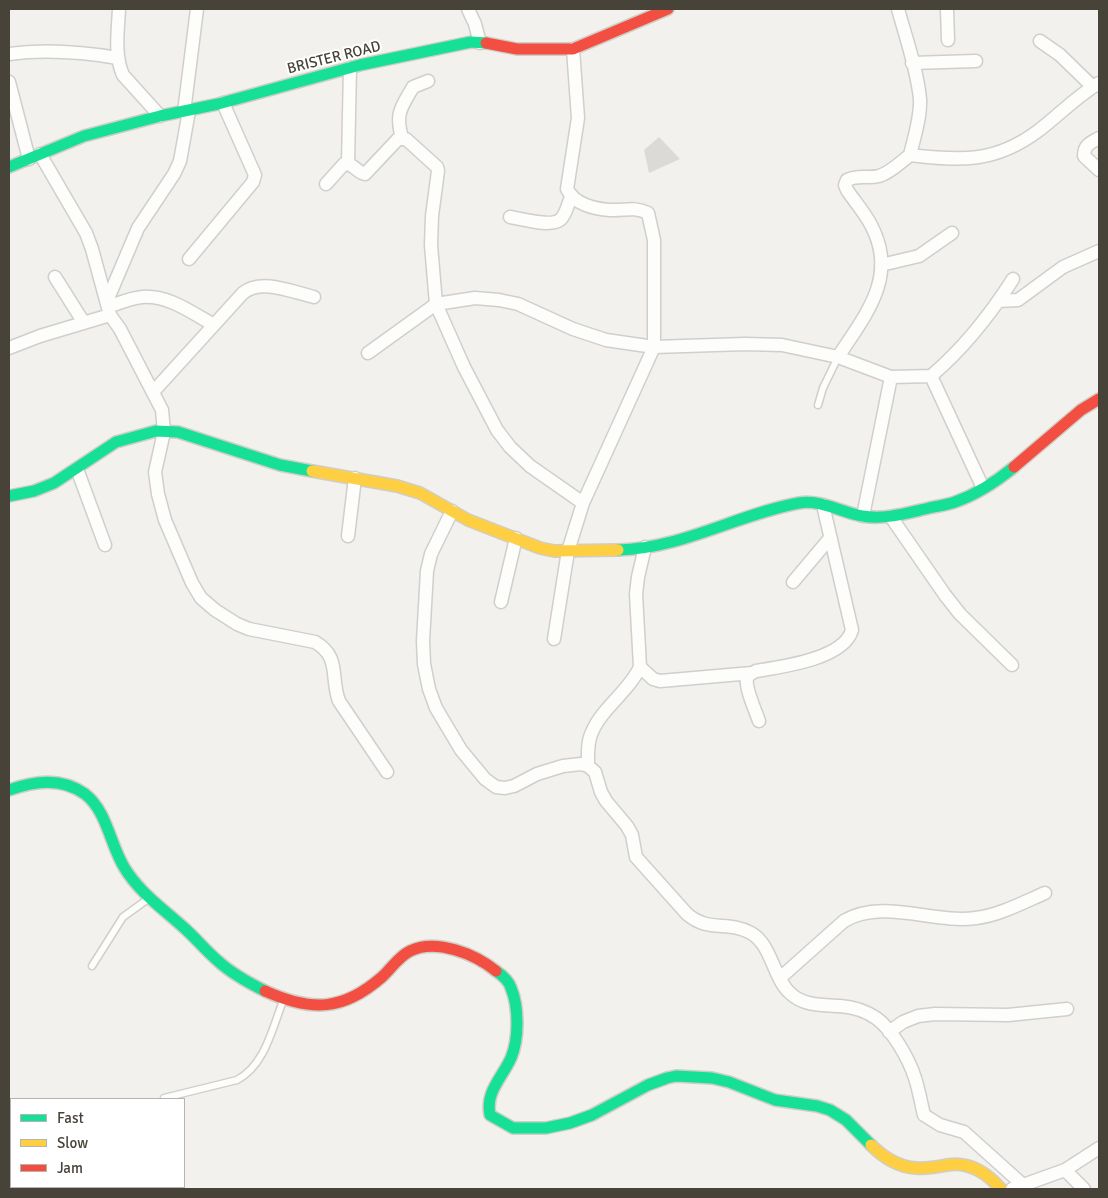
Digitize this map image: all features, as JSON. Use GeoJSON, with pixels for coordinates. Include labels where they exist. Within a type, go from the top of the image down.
{"type":"FeatureCollection","features":[{"type":"Feature","properties":{"kind":"street"},"geometry":{"type":"LineString","coordinates":[[119,9],[118,58],[123,75],[160,116]]}},
{"type":"Feature","properties":{"kind":"street"},"geometry":{"type":"LineString","coordinates":[[108,308],[138,228],[174,174],[182,152],[198,9]]}},
{"type":"Feature","properties":{"kind":"street"},"geometry":{"type":"LineString","coordinates":[[468,9],[475,24],[480,43]]}},
{"type":"Feature","properties":{"kind":"street","name":"BRISTER ROAD"},"geometry":{"type":"LineString","coordinates":[[9,167],[84,136],[160,116],[223,103],[350,68],[471,42],[517,49],[573,49],[649,13],[668,9]]}},
{"type":"Feature","properties":{"kind":"street"},"geometry":{"type":"LineString","coordinates":[[898,9],[920,100],[910,156]]}},
{"type":"Feature","properties":{"kind":"street"},"geometry":{"type":"LineString","coordinates":[[947,9],[948,40]]}},
{"type":"Feature","properties":{"kind":"street"},"geometry":{"type":"LineString","coordinates":[[838,358],[874,300],[882,273],[878,243],[871,225],[847,190],[845,185],[847,180],[854,176],[869,178],[881,176],[910,156],[969,159],[996,154],[1018,145],[1039,130],[1096,85],[1060,55],[1040,42]]}},
{"type":"Feature","properties":{"kind":"street"},"geometry":{"type":"LineString","coordinates":[[554,639],[568,551],[583,503],[654,347],[654,240],[648,213],[630,208],[612,210],[597,208],[578,202],[570,197],[567,189],[578,118],[573,49]]}},
{"type":"Feature","properties":{"kind":"street"},"geometry":{"type":"LineString","coordinates":[[9,54],[45,51],[74,52],[118,58]]}},
{"type":"Feature","properties":{"kind":"street"},"geometry":{"type":"LineString","coordinates":[[912,63],[976,61]]}},
{"type":"Feature","properties":{"kind":"street"},"geometry":{"type":"LineString","coordinates":[[348,164],[350,68]]}},
{"type":"Feature","properties":{"kind":"street"},"geometry":{"type":"LineString","coordinates":[[402,138],[398,123],[401,109],[413,86],[428,81]]}},
{"type":"Feature","properties":{"kind":"street"},"geometry":{"type":"LineString","coordinates":[[9,82],[35,157],[86,233],[108,308],[162,410],[164,432],[155,472],[158,494],[165,520],[192,583],[201,598],[215,610],[237,624],[249,629],[300,638],[322,646],[331,655],[339,701],[386,772]]}},
{"type":"Feature","properties":{"kind":"street"},"geometry":{"type":"LineString","coordinates":[[188,259],[253,182],[255,175],[223,103]]}},
{"type":"Feature","properties":{"kind":"street"},"geometry":{"type":"LineString","coordinates":[[326,184],[344,164],[353,165],[361,173],[365,174],[398,139],[402,138],[406,139],[436,167],[438,172],[432,216],[431,245],[436,304],[464,367],[497,430],[510,447],[530,466],[583,503]]}},
{"type":"Feature","properties":{"kind":"street"},"geometry":{"type":"LineString","coordinates":[[1099,138],[1086,145],[1084,150],[1084,156],[1099,170]]}},
{"type":"Feature","properties":{"kind":"street"},"geometry":{"type":"LineString","coordinates":[[510,217],[555,223],[563,217],[570,197]]}},
{"type":"Feature","properties":{"kind":"street"},"geometry":{"type":"LineString","coordinates":[[881,266],[919,256],[952,233]]}},
{"type":"Feature","properties":{"kind":"street"},"geometry":{"type":"LineString","coordinates":[[998,301],[1018,300],[1063,267],[1099,250]]}},
{"type":"Feature","properties":{"kind":"street"},"geometry":{"type":"LineString","coordinates":[[55,277],[84,323]]}},
{"type":"Feature","properties":{"kind":"street"},"geometry":{"type":"LineString","coordinates":[[368,353],[436,304],[475,298],[518,304],[590,336],[606,340],[654,347],[745,344],[782,345],[838,358],[891,377],[931,376],[943,366],[993,310],[1013,279]]}},
{"type":"Feature","properties":{"kind":"street"},"geometry":{"type":"LineString","coordinates":[[153,392],[243,293],[251,287],[271,287],[314,297]]}},
{"type":"Feature","properties":{"kind":"street"},"geometry":{"type":"LineString","coordinates":[[9,348],[84,323],[108,308],[134,298],[155,298],[176,304],[214,325]]}},
{"type":"Feature","properties":{"kind":"street"},"geometry":{"type":"LineString","coordinates":[[931,376],[983,488]]}},
{"type":"Feature","properties":{"kind":"street"},"geometry":{"type":"LineString","coordinates":[[863,516],[891,377]]}},
{"type":"Feature","properties":{"kind":"street"},"geometry":{"type":"LineString","coordinates":[[9,496],[34,491],[54,482],[77,469],[116,442],[156,431],[178,432],[280,465],[397,486],[420,493],[468,520],[540,548],[554,551],[630,550],[683,539],[798,503],[808,502],[823,505],[863,516],[891,517],[955,502],[983,488],[1010,470],[1081,410],[1099,399]]}},
{"type":"Feature","properties":{"kind":"street"},"geometry":{"type":"LineString","coordinates":[[77,469],[105,545]]}},
{"type":"Feature","properties":{"kind":"street"},"geometry":{"type":"LineString","coordinates":[[348,536],[354,478]]}},
{"type":"Feature","properties":{"kind":"street"},"geometry":{"type":"LineString","coordinates":[[640,667],[653,679],[660,681],[752,673],[805,663],[818,658],[844,642],[850,636],[852,630],[823,505]]}},
{"type":"Feature","properties":{"kind":"street"},"geometry":{"type":"LineString","coordinates":[[452,511],[431,554],[423,641],[424,664],[429,689],[436,708],[461,750],[485,778],[496,787],[505,788],[514,786],[537,774],[563,766],[581,764],[588,766],[595,772],[606,801],[632,835],[636,858],[687,914],[696,922],[741,929],[752,934],[761,942],[788,992],[798,1000],[812,1004],[849,1007],[866,1012],[877,1018],[906,1058],[915,1077],[924,1115],[940,1125],[964,1132],[1018,1187],[1065,1170],[1099,1148]]}},
{"type":"Feature","properties":{"kind":"street"},"geometry":{"type":"LineString","coordinates":[[891,517],[944,595],[960,614],[1012,665]]}},
{"type":"Feature","properties":{"kind":"street"},"geometry":{"type":"LineString","coordinates":[[502,602],[516,538]]}},
{"type":"Feature","properties":{"kind":"street"},"geometry":{"type":"LineString","coordinates":[[793,582],[830,538]]}},
{"type":"Feature","properties":{"kind":"street"},"geometry":{"type":"LineString","coordinates":[[588,766],[591,732],[636,676],[640,667],[636,594],[645,547]]}},
{"type":"Feature","properties":{"kind":"street"},"geometry":{"type":"LineString","coordinates":[[752,673],[747,680],[748,688],[759,722]]}},
{"type":"Feature","properties":{"kind":"street"},"geometry":{"type":"LineString","coordinates":[[9,790],[40,781],[58,783],[80,790],[96,805],[127,873],[150,897],[222,964],[252,986],[283,999],[313,1005],[348,1001],[363,992],[404,954],[417,949],[437,946],[457,951],[481,961],[500,974],[511,988],[516,1007],[516,1040],[512,1056],[503,1075],[494,1086],[488,1101],[490,1115],[513,1128],[541,1128],[572,1121],[600,1112],[656,1083],[676,1076],[727,1081],[780,1102],[823,1107],[836,1113],[852,1126],[873,1148],[889,1160],[900,1165],[928,1170],[960,1164],[981,1171],[996,1182],[1001,1189]]}},
{"type":"Feature","properties":{"kind":"street"},"geometry":{"type":"LineString","coordinates":[[780,978],[844,921],[855,915],[889,912],[953,918],[976,918],[1002,911],[1045,893]]}},
{"type":"Feature","properties":{"kind":"street"},"geometry":{"type":"LineString","coordinates":[[889,1032],[903,1022],[918,1016],[935,1014],[1008,1015],[1067,1009]]}},
{"type":"Feature","properties":{"kind":"street"},"geometry":{"type":"LineString","coordinates":[[1065,1170],[1084,1189]]}},
{"type":"Feature","properties":{"kind":"lane"},"geometry":{"type":"LineString","coordinates":[[818,405],[822,388],[838,358]]}},
{"type":"Feature","properties":{"kind":"lane"},"geometry":{"type":"LineString","coordinates":[[92,966],[123,917],[150,897]]}},
{"type":"Feature","properties":{"kind":"lane"},"geometry":{"type":"LineString","coordinates":[[164,1098],[237,1080],[245,1076],[262,1054],[283,999]]}},
{"type":"Feature","properties":{"kind":"building"},"geometry":{"type":"Polygon","coordinates":[[[659,137],[680,159],[649,173],[644,150],[659,137]]]}},
{"type":"Feature","properties":{"kind":"traffic: fast"},"geometry":{"type":"LineString","coordinates":[[9,167],[84,136],[160,116],[218,104],[360,65],[471,42],[486,43]]}},
{"type":"Feature","properties":{"kind":"traffic: fast"},"geometry":{"type":"LineString","coordinates":[[9,496],[34,491],[54,483],[116,442],[156,431],[178,432],[280,465],[312,471]]}},
{"type":"Feature","properties":{"kind":"traffic: fast"},"geometry":{"type":"LineString","coordinates":[[618,550],[664,544],[776,508],[799,503],[822,504],[871,517],[888,517],[904,514],[963,499],[986,487],[1014,467]]}},
{"type":"Feature","properties":{"kind":"traffic: fast"},"geometry":{"type":"LineString","coordinates":[[9,790],[28,784],[48,782],[67,785],[85,794],[98,809],[108,828],[119,858],[136,884],[223,965],[240,978],[265,991]]}},
{"type":"Feature","properties":{"kind":"traffic: fast"},"geometry":{"type":"LineString","coordinates":[[496,971],[509,983],[514,996],[517,1013],[517,1033],[511,1058],[495,1085],[489,1107],[490,1115],[513,1128],[546,1128],[570,1123],[592,1115],[648,1085],[676,1076],[712,1078],[729,1082],[775,1100],[817,1106],[830,1110],[846,1120],[871,1145]]}},
{"type":"Feature","properties":{"kind":"traffic: slow"},"geometry":{"type":"LineString","coordinates":[[312,471],[397,486],[420,493],[468,520],[540,548],[554,551],[618,550]]}},
{"type":"Feature","properties":{"kind":"traffic: slow"},"geometry":{"type":"LineString","coordinates":[[871,1145],[891,1161],[903,1166],[927,1168],[955,1164],[970,1167],[984,1173],[1001,1189]]}},
{"type":"Feature","properties":{"kind":"traffic: jam"},"geometry":{"type":"LineString","coordinates":[[486,43],[517,49],[573,49],[668,9]]}},
{"type":"Feature","properties":{"kind":"traffic: jam"},"geometry":{"type":"LineString","coordinates":[[1014,467],[1081,410],[1099,399]]}},
{"type":"Feature","properties":{"kind":"traffic: jam"},"geometry":{"type":"LineString","coordinates":[[265,991],[282,998],[312,1005],[340,1002],[368,988],[406,953],[420,947],[431,946],[443,947],[466,954],[496,971]]}}]}
